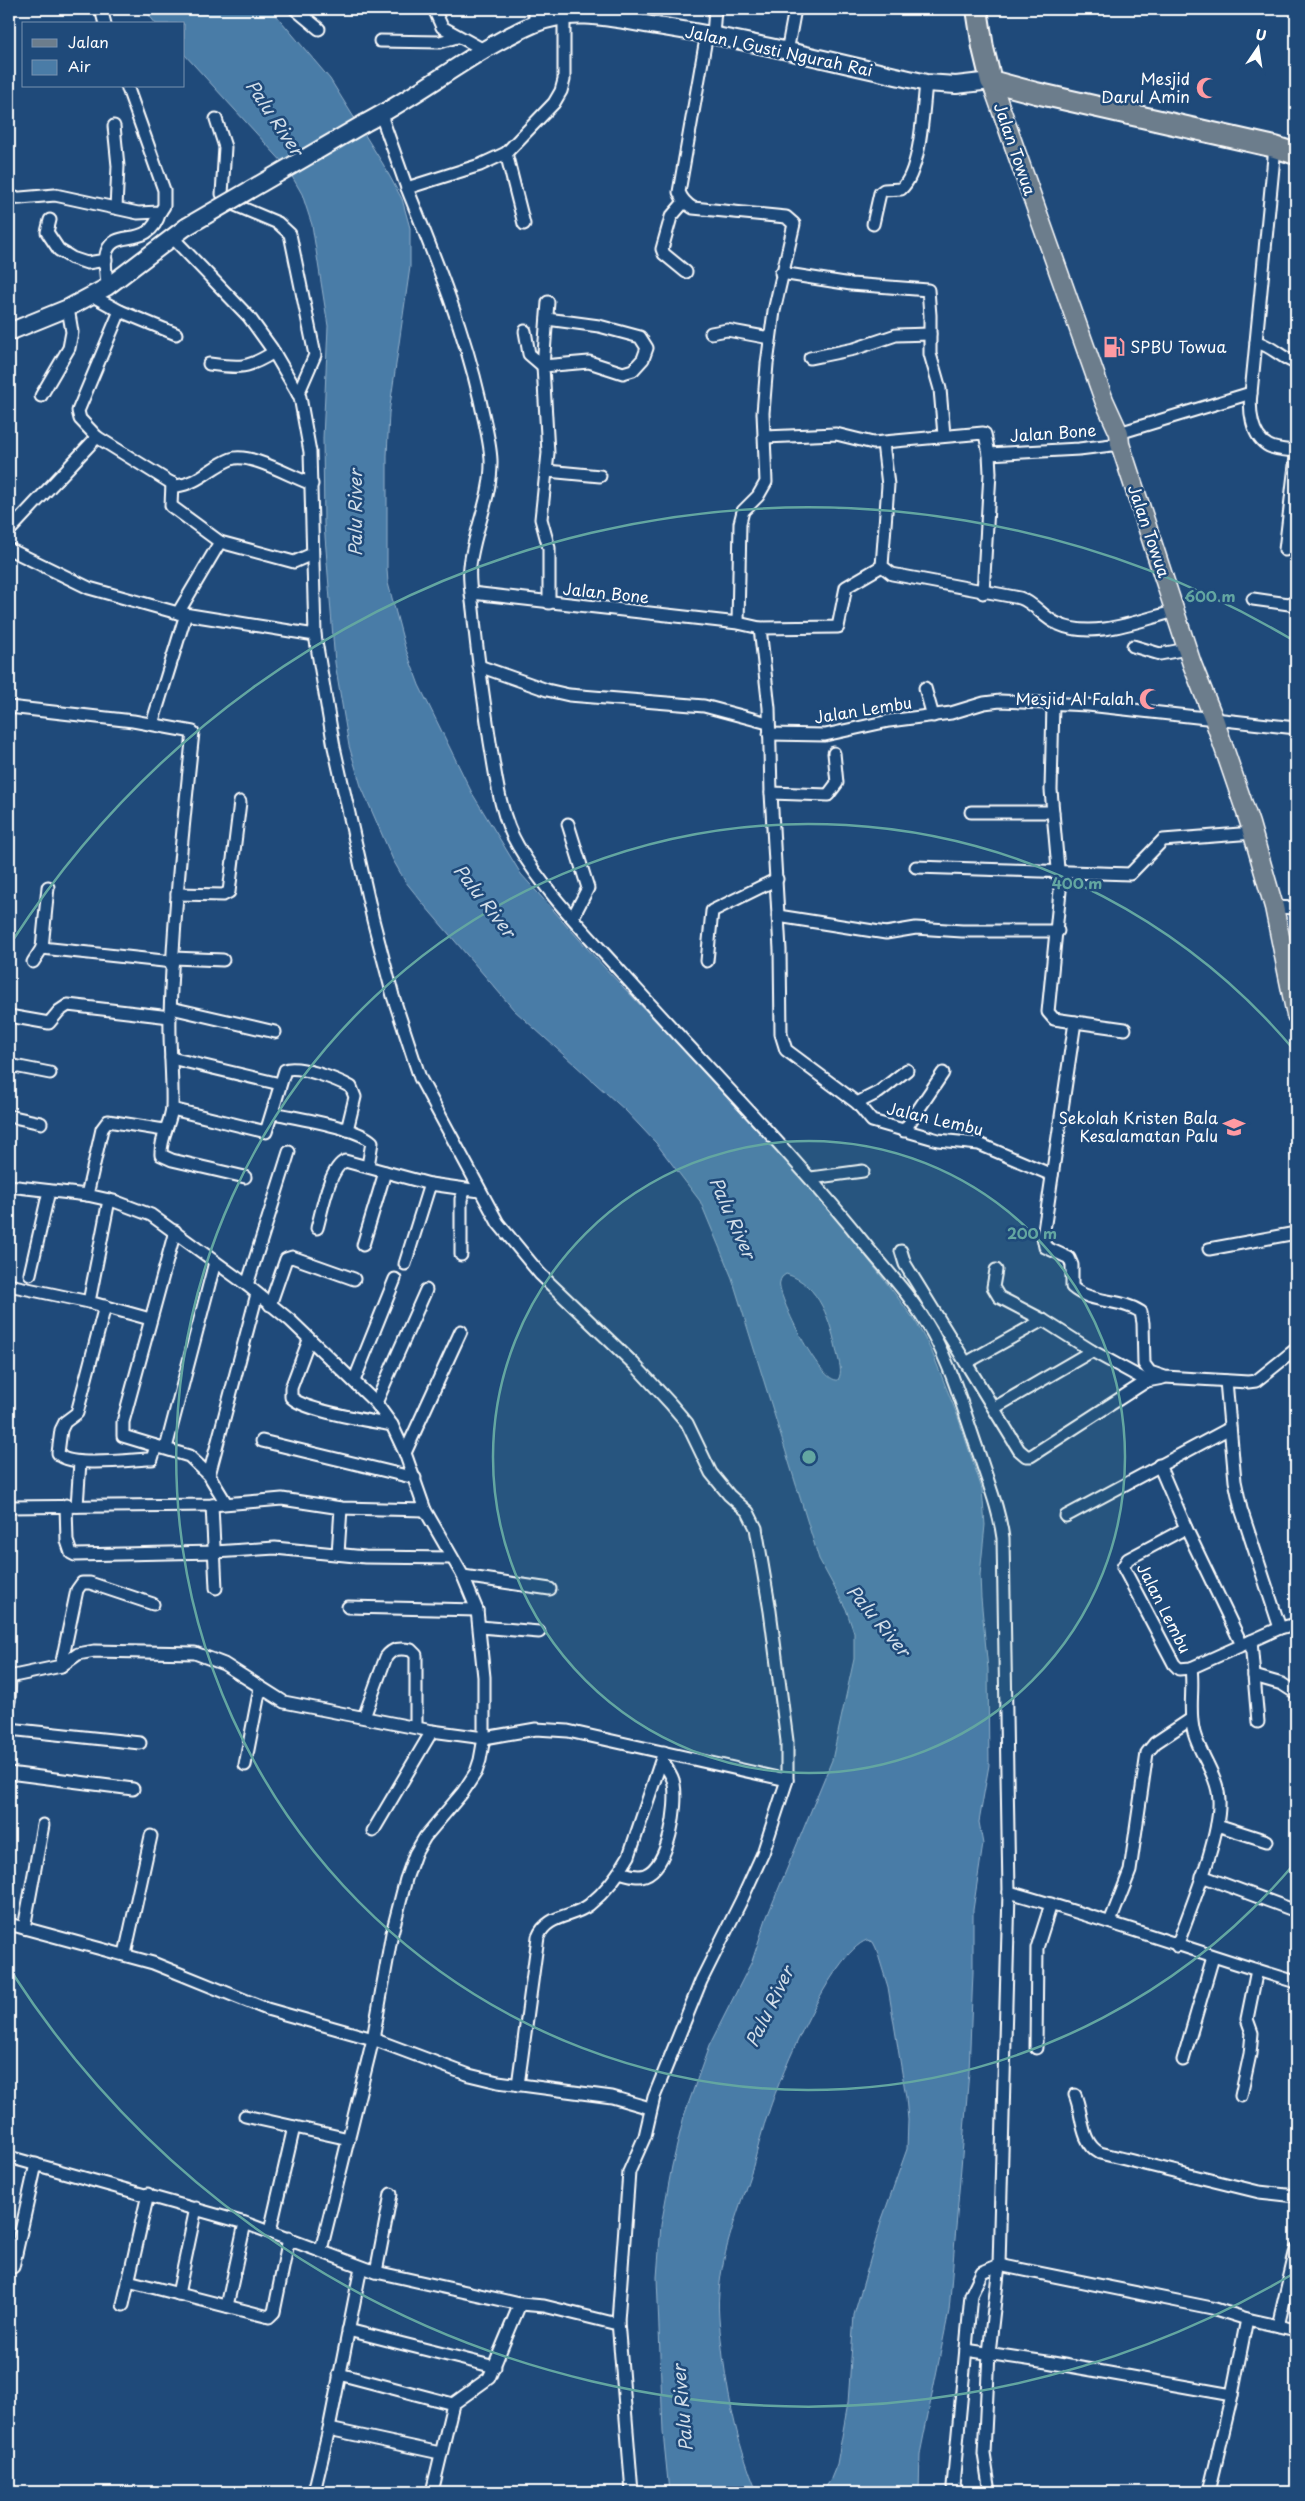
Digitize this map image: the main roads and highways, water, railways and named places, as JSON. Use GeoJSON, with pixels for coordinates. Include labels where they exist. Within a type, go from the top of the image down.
{"type":"FeatureCollection","features":[{"type":"Feature","properties":{"kind":"highway"},"geometry":{"type":"LineString","coordinates":[[977,9],[983,48],[991,81],[1036,94],[1275,147],[1296,154]]}},
{"type":"Feature","properties":{"kind":"main road","name":"Jalan I Gusti Ngurah Rai"},"geometry":{"type":"LineString","coordinates":[[9,332],[68,308],[107,287],[186,227],[382,115],[535,16],[623,19],[710,34],[926,83],[956,85],[991,81]]}},
{"type":"Feature","properties":{"kind":"main road","name":"Jalan Towua"},"geometry":{"type":"LineString","coordinates":[[991,81],[1104,400],[1120,438],[1187,648],[1214,719],[1253,833],[1274,907],[1296,1015]]}},
{"type":"Feature","properties":{"kind":"water","name":"Palu River"},"geometry":{"type":"Polygon","coordinates":[[[144,9],[271,9],[330,79],[383,164],[402,199],[410,228],[410,267],[389,413],[387,569],[388,583],[405,647],[419,685],[472,793],[521,874],[604,967],[795,1167],[916,1322],[932,1352],[958,1417],[982,1489],[985,1525],[980,1575],[988,1669],[989,1765],[979,1822],[983,1844],[973,1910],[973,1972],[969,2072],[949,2311],[920,2454],[919,2492],[822,2492],[830,2481],[837,2464],[848,2403],[854,2315],[882,2219],[907,2149],[908,2120],[906,2097],[888,1987],[876,1948],[873,1942],[867,1940],[853,1950],[824,1990],[809,2016],[784,2070],[762,2132],[724,2260],[719,2301],[719,2325],[723,2357],[736,2426],[757,2492],[669,2492],[663,2432],[657,2277],[661,2225],[672,2166],[684,2116],[709,2046],[752,1961],[766,1919],[832,1760],[854,1659],[854,1633],[846,1609],[819,1559],[732,1278],[700,1201],[656,1143],[626,1111],[514,1010],[425,906],[405,881],[393,860],[361,786],[349,746],[335,663],[324,524],[323,438],[328,326],[312,225],[302,194],[286,166],[185,55],[185,22],[154,22],[144,9]],[[786,1274],[780,1281],[783,1297],[803,1342],[830,1378],[838,1380],[840,1367],[831,1329],[822,1306],[807,1286],[798,1279],[786,1274]]]}},
{"type":"Feature","properties":{"kind":"place","name":"Mesjid Darul Amin"},"geometry":{"type":"Point","coordinates":[1207,88]}},
{"type":"Feature","properties":{"kind":"place","name":"SPBU Towua"},"geometry":{"type":"Point","coordinates":[1114,347]}},
{"type":"Feature","properties":{"kind":"place","name":"Mesjid Al Falah"},"geometry":{"type":"Point","coordinates":[1150,699]}},
{"type":"Feature","properties":{"kind":"place","name":"Sekolah Kristen Bala Kesalamatan Palu"},"geometry":{"type":"Point","coordinates":[1234,1127]}}]}
